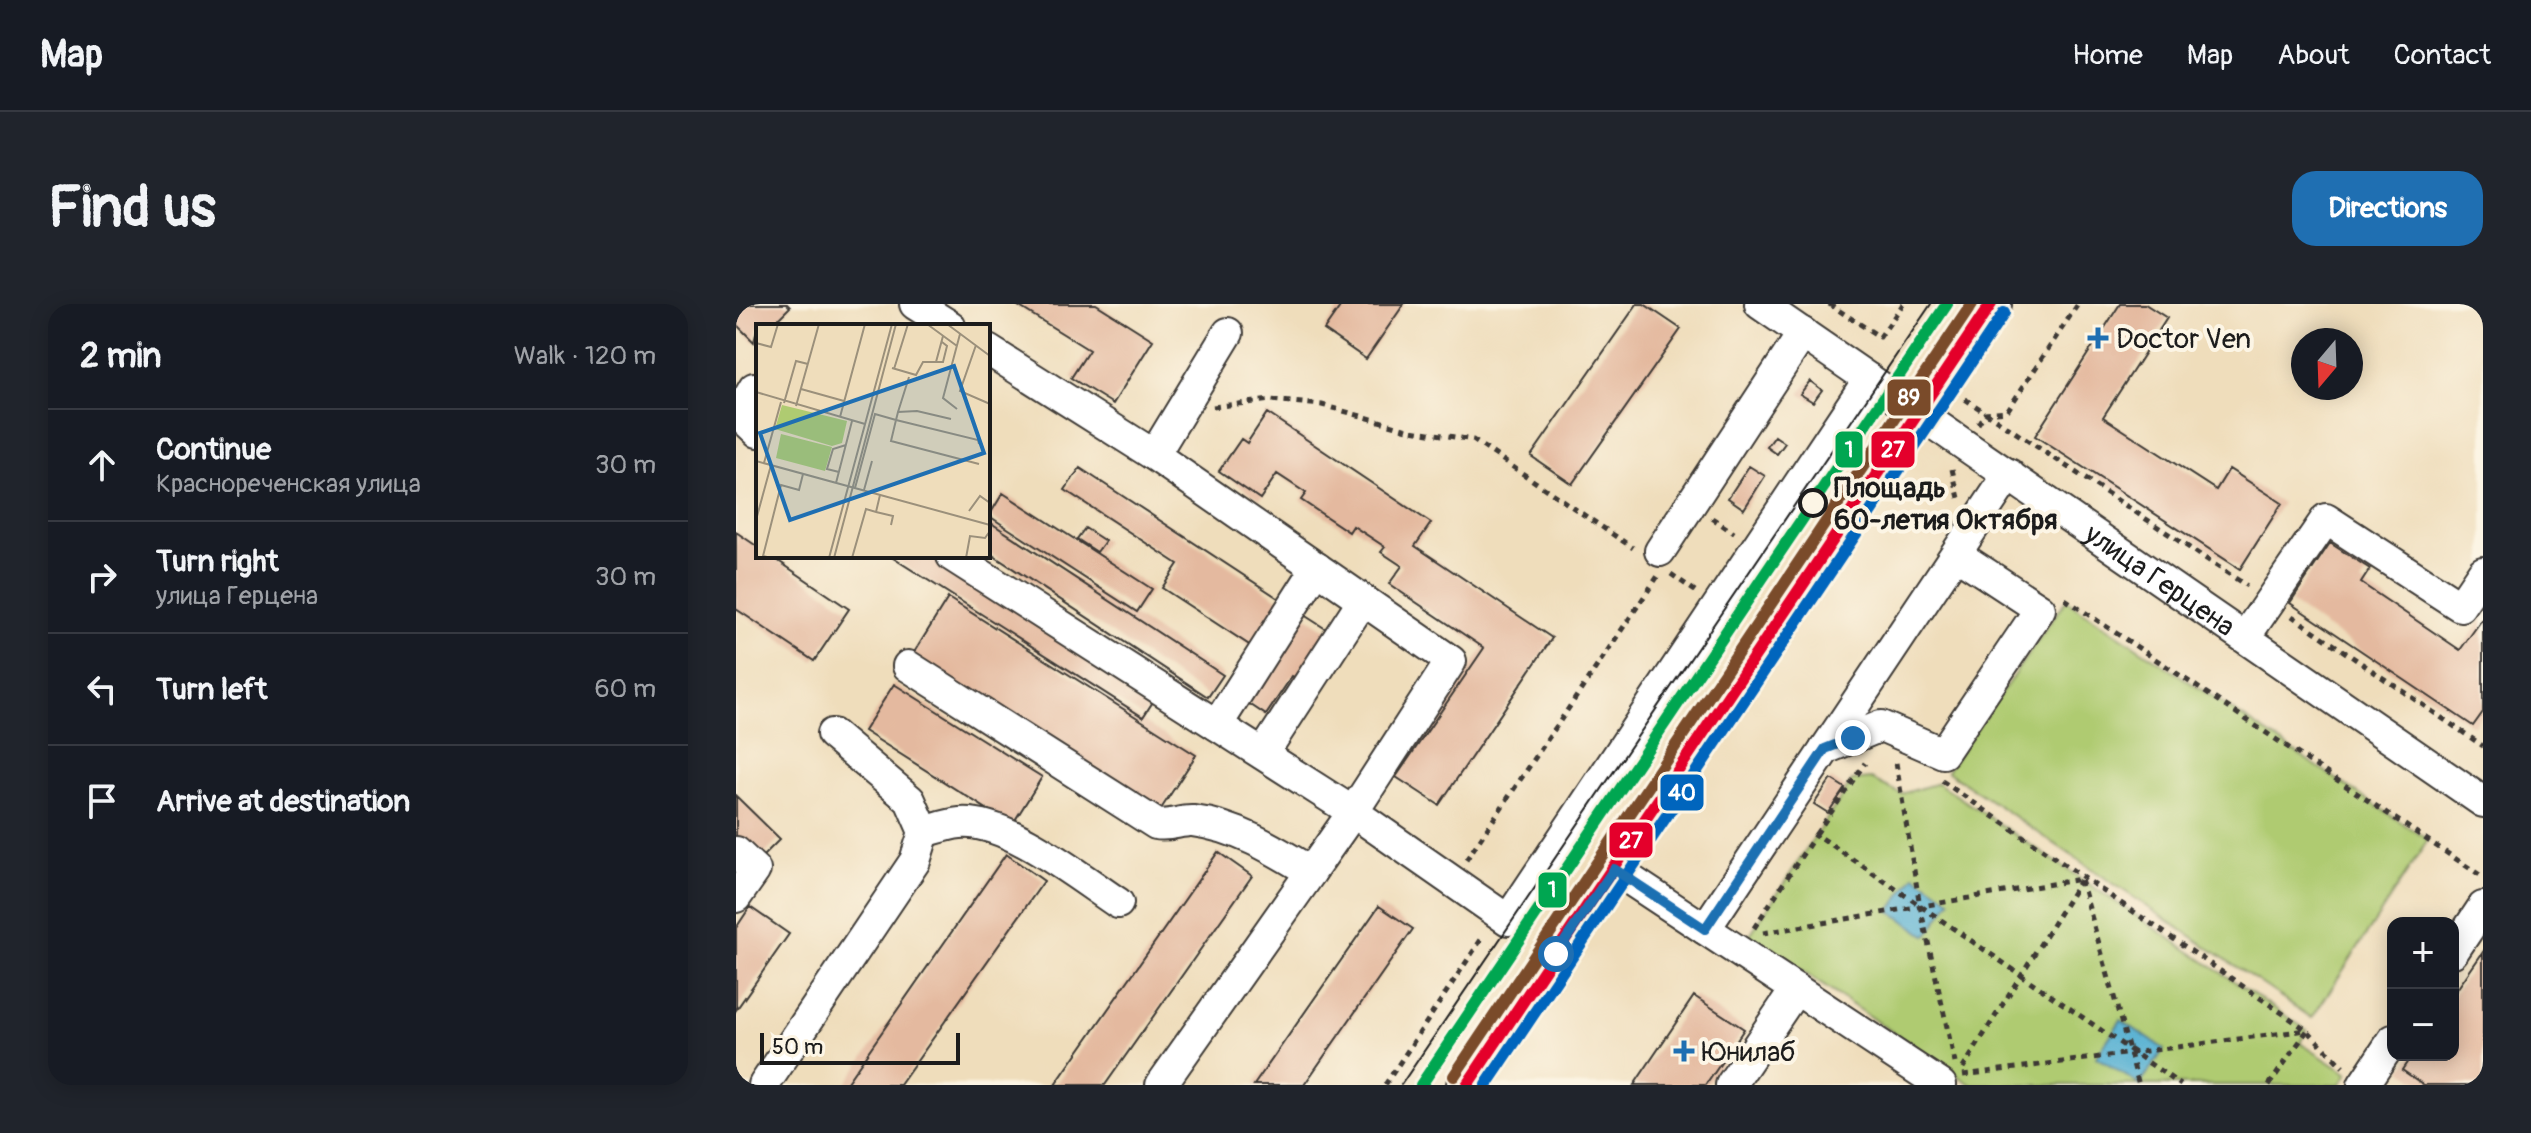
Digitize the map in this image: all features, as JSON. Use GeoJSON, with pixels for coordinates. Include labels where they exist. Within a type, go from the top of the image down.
{"type":"FeatureCollection","features":[{"type":"Feature","properties":{"kind":"main road"},"geometry":{"type":"LineString","coordinates":[[1467,1085],[1991,304]]}},
{"type":"Feature","properties":{"kind":"street"},"geometry":{"type":"LineString","coordinates":[[915,304],[947,324]]}},
{"type":"Feature","properties":{"kind":"street","name":"улица Герцена"},"geometry":{"type":"LineString","coordinates":[[1760,304],[2482,799]]}},
{"type":"Feature","properties":{"kind":"street"},"geometry":{"type":"LineString","coordinates":[[1154,455],[1228,333]]}},
{"type":"Feature","properties":{"kind":"street"},"geometry":{"type":"LineString","coordinates":[[1650,553],[1803,333]]}},
{"type":"Feature","properties":{"kind":"street"},"geometry":{"type":"LineString","coordinates":[[990,351],[1154,455],[1451,661],[1353,812],[1161,1085]]}},
{"type":"Feature","properties":{"kind":"street"},"geometry":{"type":"LineString","coordinates":[[955,558],[1353,812],[1508,920],[1869,379]]}},
{"type":"Feature","properties":{"kind":"street"},"geometry":{"type":"LineString","coordinates":[[754,388],[744,405],[742,417],[756,430]]}},
{"type":"Feature","properties":{"kind":"street"},"geometry":{"type":"LineString","coordinates":[[1705,929],[2009,474]]}},
{"type":"Feature","properties":{"kind":"street"},"geometry":{"type":"LineString","coordinates":[[2245,637],[2326,519],[2460,606],[2483,572]]}},
{"type":"Feature","properties":{"kind":"street"},"geometry":{"type":"LineString","coordinates":[[1825,749],[1881,726],[1943,753],[2040,609],[1962,544]]}},
{"type":"Feature","properties":{"kind":"street"},"geometry":{"type":"LineString","coordinates":[[1217,725],[1317,568]]}},
{"type":"Feature","properties":{"kind":"street"},"geometry":{"type":"LineString","coordinates":[[1263,754],[1363,600]]}},
{"type":"Feature","properties":{"kind":"street"},"geometry":{"type":"LineString","coordinates":[[908,666],[1156,824],[1166,826],[1190,821],[1260,841],[1311,872]]}},
{"type":"Feature","properties":{"kind":"street"},"geometry":{"type":"LineString","coordinates":[[764,1085],[915,861],[924,832],[910,800],[832,734]]}},
{"type":"Feature","properties":{"kind":"street"},"geometry":{"type":"LineString","coordinates":[[924,832],[961,823],[994,827],[1062,865],[1118,903]]}},
{"type":"Feature","properties":{"kind":"street"},"geometry":{"type":"LineString","coordinates":[[736,852],[755,870],[736,897]]}},
{"type":"Feature","properties":{"kind":"street"},"geometry":{"type":"LineString","coordinates":[[1614,869],[1796,989],[1949,1080]]}},
{"type":"Feature","properties":{"kind":"street"},"geometry":{"type":"LineString","coordinates":[[2459,943],[2483,907]]}},
{"type":"Feature","properties":{"kind":"street"},"geometry":{"type":"LineString","coordinates":[[1731,1085],[1796,989]]}},
{"type":"Feature","properties":{"kind":"street"},"geometry":{"type":"LineString","coordinates":[[2356,1080],[2387,1046]]}},
{"type":"Feature","properties":{"kind":"path"},"geometry":{"type":"LineString","coordinates":[[1829,304],[1880,337],[1903,304]]}},
{"type":"Feature","properties":{"kind":"path"},"geometry":{"type":"LineString","coordinates":[[1985,413],[2007,411],[2078,304]]}},
{"type":"Feature","properties":{"kind":"path"},"geometry":{"type":"LineString","coordinates":[[1962,397],[2483,746]]}},
{"type":"Feature","properties":{"kind":"path"},"geometry":{"type":"LineString","coordinates":[[1174,420],[1211,407],[1271,400],[1322,405],[1411,430],[1473,440],[1650,553]]}},
{"type":"Feature","properties":{"kind":"path"},"geometry":{"type":"LineString","coordinates":[[1975,429],[1985,413]]}},
{"type":"Feature","properties":{"kind":"path"},"geometry":{"type":"LineString","coordinates":[[1951,464],[1962,544]]}},
{"type":"Feature","properties":{"kind":"path"},"geometry":{"type":"LineString","coordinates":[[1452,880],[1663,569],[1697,592]]}},
{"type":"Feature","properties":{"kind":"path"},"geometry":{"type":"LineString","coordinates":[[2054,592],[2483,877]]}},
{"type":"Feature","properties":{"kind":"path"},"geometry":{"type":"LineString","coordinates":[[1894,748],[1949,1080]]}},
{"type":"Feature","properties":{"kind":"path"},"geometry":{"type":"LineString","coordinates":[[1867,761],[1749,936],[2081,879]]}},
{"type":"Feature","properties":{"kind":"path"},"geometry":{"type":"LineString","coordinates":[[1931,774],[2307,1030],[2356,1080]]}},
{"type":"Feature","properties":{"kind":"path"},"geometry":{"type":"LineString","coordinates":[[1816,834],[2021,974],[2130,1053],[2181,1085]]}},
{"type":"Feature","properties":{"kind":"path"},"geometry":{"type":"LineString","coordinates":[[1949,1080],[2081,879]]}},
{"type":"Feature","properties":{"kind":"path"},"geometry":{"type":"LineString","coordinates":[[2081,879],[2139,1085]]}},
{"type":"Feature","properties":{"kind":"path"},"geometry":{"type":"LineString","coordinates":[[1949,1080],[2307,1030]]}},
{"type":"Feature","properties":{"kind":"path"},"geometry":{"type":"LineString","coordinates":[[2269,1085],[2307,1030]]}},
{"type":"Feature","properties":{"kind":"green space"},"geometry":{"type":"Polygon","coordinates":[[[2066,600],[2428,840],[2312,1018],[1947,771],[2066,600]]]}},
{"type":"Feature","properties":{"kind":"green space"},"geometry":{"type":"Polygon","coordinates":[[[1871,779],[1901,794],[1938,783],[2307,1030],[2300,1043],[2348,1074],[2340,1085],[1972,1085],[1749,936],[1852,781],[1871,779]]]}},
{"type":"Feature","properties":{"kind":"water"},"geometry":{"type":"Polygon","coordinates":[[[1915,875],[1951,900],[1927,936],[1890,911],[1915,875]]]}},
{"type":"Feature","properties":{"kind":"water"},"geometry":{"type":"Polygon","coordinates":[[[2121,1020],[2164,1049],[2140,1085],[2096,1057],[2121,1020]]]}},
{"type":"Feature","properties":{"kind":"building"},"geometry":{"type":"Polygon","coordinates":[[[736,304],[787,304],[790,307],[773,324],[756,324],[754,342],[736,324],[736,304]]]}},
{"type":"Feature","properties":{"kind":"building"},"geometry":{"type":"Polygon","coordinates":[[[1015,304],[1096,304],[1153,340],[1113,404],[1071,378],[1089,350],[1015,304]]]}},
{"type":"Feature","properties":{"kind":"building"},"geometry":{"type":"Polygon","coordinates":[[[1342,304],[1404,304],[1366,359],[1324,330],[1342,304]]]}},
{"type":"Feature","properties":{"kind":"building"},"geometry":{"type":"Polygon","coordinates":[[[1637,304],[1644,304],[1681,329],[1572,484],[1531,456],[1637,304]]]}},
{"type":"Feature","properties":{"kind":"building"},"geometry":{"type":"Polygon","coordinates":[[[2120,304],[2145,304],[2167,318],[2103,417],[2216,490],[2229,469],[2282,503],[2240,569],[2035,436],[2120,304]]]}},
{"type":"Feature","properties":{"kind":"building"},"geometry":{"type":"Polygon","coordinates":[[[1810,381],[1822,390],[1813,402],[1800,394],[1810,381]]]}},
{"type":"Feature","properties":{"kind":"building"},"geometry":{"type":"Polygon","coordinates":[[[1267,413],[1431,523],[1415,546],[1552,638],[1439,805],[1396,777],[1484,648],[1389,584],[1402,566],[1381,552],[1385,547],[1353,526],[1349,532],[1301,500],[1306,493],[1277,474],[1260,499],[1219,471],[1241,439],[1247,443],[1267,413]]]}},
{"type":"Feature","properties":{"kind":"building"},"geometry":{"type":"Polygon","coordinates":[[[1775,436],[1785,443],[1777,454],[1767,447],[1775,436]]]}},
{"type":"Feature","properties":{"kind":"building"},"geometry":{"type":"Polygon","coordinates":[[[1749,466],[1765,476],[1744,509],[1728,498],[1749,466]]]}},
{"type":"Feature","properties":{"kind":"building"},"geometry":{"type":"Polygon","coordinates":[[[1080,468],[1281,600],[1251,646],[1162,588],[1178,564],[1065,490],[1080,468]]]}},
{"type":"Feature","properties":{"kind":"building"},"geometry":{"type":"Polygon","coordinates":[[[1003,493],[1152,589],[1137,612],[990,514],[1003,493]]]}},
{"type":"Feature","properties":{"kind":"building"},"geometry":{"type":"Polygon","coordinates":[[[990,522],[1223,675],[1208,697],[990,553],[990,522]]]}},
{"type":"Feature","properties":{"kind":"building"},"geometry":{"type":"Polygon","coordinates":[[[1085,528],[1105,541],[1097,552],[1077,539],[1085,528]]]}},
{"type":"Feature","properties":{"kind":"building"},"geometry":{"type":"Polygon","coordinates":[[[736,532],[756,546],[756,558],[774,558],[849,609],[814,661],[736,609],[736,532]]]}},
{"type":"Feature","properties":{"kind":"building"},"geometry":{"type":"Polygon","coordinates":[[[2330,543],[2370,569],[2361,583],[2460,650],[2483,618],[2483,712],[2473,726],[2290,603],[2330,543]]]}},
{"type":"Feature","properties":{"kind":"building"},"geometry":{"type":"Polygon","coordinates":[[[893,558],[939,558],[1156,697],[1143,717],[893,558]]]}},
{"type":"Feature","properties":{"kind":"building"},"geometry":{"type":"Polygon","coordinates":[[[948,598],[1196,755],[1159,812],[912,656],[948,598]]]}},
{"type":"Feature","properties":{"kind":"building"},"geometry":{"type":"Polygon","coordinates":[[[1304,615],[1329,631],[1298,679],[1292,676],[1266,715],[1248,703],[1304,615]]]}},
{"type":"Feature","properties":{"kind":"building"},"geometry":{"type":"Polygon","coordinates":[[[894,684],[1042,777],[1012,825],[864,731],[894,684]]]}},
{"type":"Feature","properties":{"kind":"building"},"geometry":{"type":"Polygon","coordinates":[[[1831,779],[1845,788],[1828,813],[1814,804],[1831,779]]]}},
{"type":"Feature","properties":{"kind":"building"},"geometry":{"type":"Polygon","coordinates":[[[736,796],[780,839],[759,860],[736,838],[736,796]]]}},
{"type":"Feature","properties":{"kind":"building"},"geometry":{"type":"Polygon","coordinates":[[[1218,852],[1252,876],[1105,1085],[1055,1085],[1218,852]]]}},
{"type":"Feature","properties":{"kind":"building"},"geometry":{"type":"Polygon","coordinates":[[[1006,854],[1044,881],[900,1085],[845,1085],[1006,854]]]}},
{"type":"Feature","properties":{"kind":"building"},"geometry":{"type":"Polygon","coordinates":[[[1379,906],[1413,929],[1304,1085],[1254,1085],[1379,906]]]}},
{"type":"Feature","properties":{"kind":"building"},"geometry":{"type":"Polygon","coordinates":[[[750,907],[789,934],[736,1010],[736,928],[750,907]]]}},
{"type":"Feature","properties":{"kind":"building"},"geometry":{"type":"Polygon","coordinates":[[[2483,952],[2483,1085],[2424,1085],[2402,1070],[2408,1061],[2459,1061],[2459,986],[2483,952]]]}},
{"type":"Feature","properties":{"kind":"building"},"geometry":{"type":"Polygon","coordinates":[[[1694,996],[1744,1029],[1706,1085],[1634,1085],[1694,996]]]}},
{"type":"Feature","properties":{"kind":"tram line"},"geometry":{"type":"LineString","coordinates":[[1401,1085],[1931,304]]}},
{"type":"Feature","properties":{"kind":"transit line","name":"1"},"geometry":{"type":"LineString","coordinates":[[1421,1085],[1947,304]]}},
{"type":"Feature","properties":{"kind":"transit line","name":"89"},"geometry":{"type":"LineString","coordinates":[[1454,1076],[1972,304]]}},
{"type":"Feature","properties":{"kind":"transit line","name":"27"},"geometry":{"type":"LineString","coordinates":[[1467,1085],[1991,304]]}},
{"type":"Feature","properties":{"kind":"transit line","name":"40"},"geometry":{"type":"LineString","coordinates":[[1486,1085],[2004,313]]}},
{"type":"Feature","properties":{"kind":"place","name":"Doctor Ven"},"geometry":{"type":"Point","coordinates":[2098,338]}},
{"type":"Feature","properties":{"kind":"place","name":"Площадь 60-летия Октября"},"geometry":{"type":"Point","coordinates":[1813,503]}},
{"type":"Feature","properties":{"kind":"place","name":"Юнилаб"},"geometry":{"type":"Point","coordinates":[1684,1051]}},
{"type":"Feature","properties":{"kind":"route"},"geometry":{"type":"LineString","coordinates":[[1556,954],[1614,869],[1705,929],[1825,749],[1853,738]]}}]}
